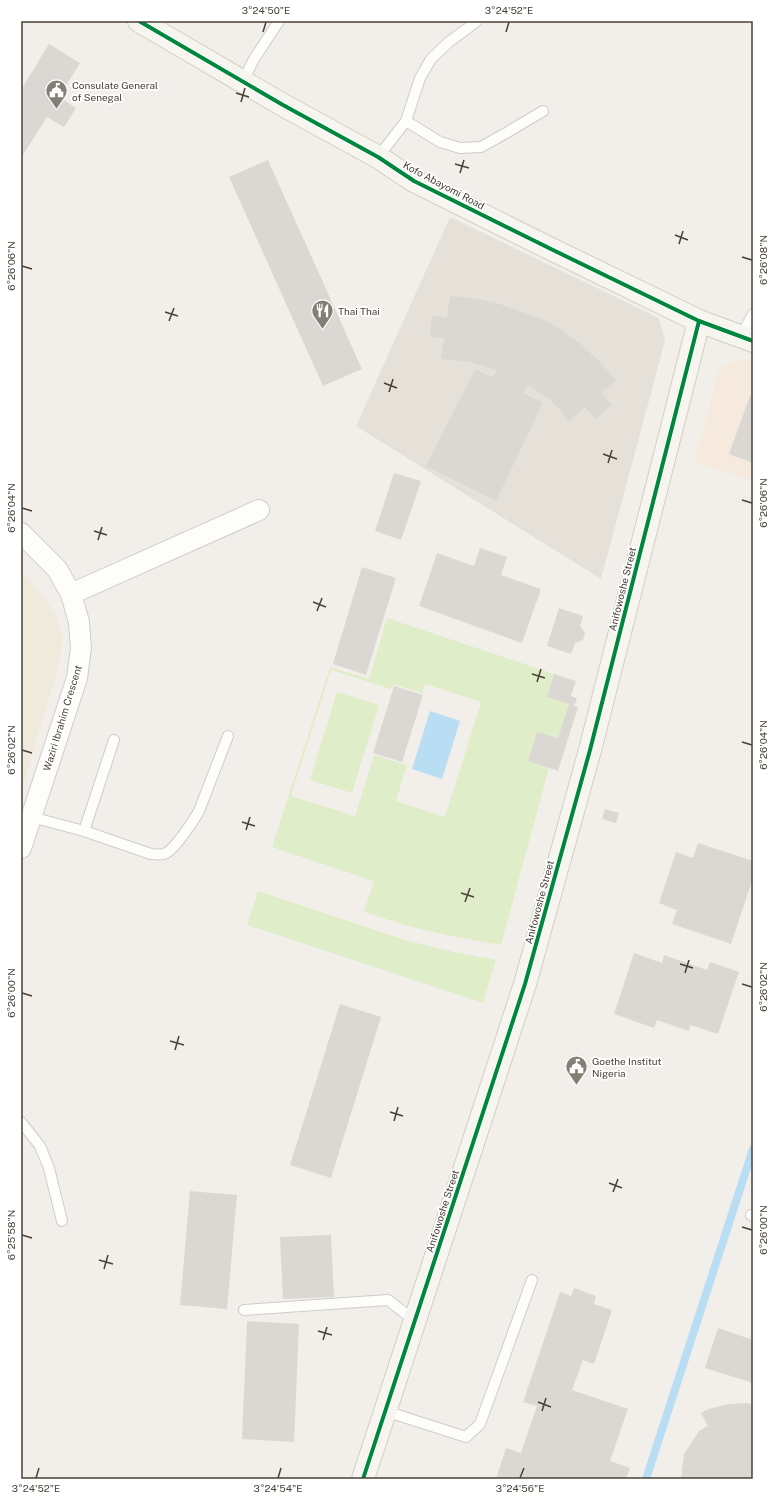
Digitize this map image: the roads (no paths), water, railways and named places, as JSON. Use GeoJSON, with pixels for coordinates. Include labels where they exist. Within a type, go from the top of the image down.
{"type":"FeatureCollection","features":[{"type":"Feature","properties":{"kind":"street","name":"Kofo Abayomi Road"},"geometry":{"type":"LineString","coordinates":[[139,21],[283,105],[378,157],[414,181],[699,321],[747,338]]}},
{"type":"Feature","properties":{"kind":"street","name":"Anifowoshe Street"},"geometry":{"type":"LineString","coordinates":[[363,1479],[525,984],[590,750],[699,321]]}},
{"type":"Feature","properties":{"kind":"street"},"geometry":{"type":"LineString","coordinates":[[70,594],[259,510]]}},
{"type":"Feature","properties":{"kind":"street","name":"Waziri Ibrahim Crescent"},"geometry":{"type":"LineString","coordinates":[[21,533],[57,569],[70,594],[79,622],[82,648],[77,678],[21,848]]}},
{"type":"Feature","properties":{"kind":"lane"},"geometry":{"type":"LineString","coordinates":[[243,81],[254,59],[279,21]]}},
{"type":"Feature","properties":{"kind":"lane"},"geometry":{"type":"LineString","coordinates":[[378,157],[406,121],[420,78],[430,60],[449,42],[477,21]]}},
{"type":"Feature","properties":{"kind":"lane"},"geometry":{"type":"LineString","coordinates":[[406,121],[440,142],[460,148],[481,147],[543,111]]}},
{"type":"Feature","properties":{"kind":"lane"},"geometry":{"type":"LineString","coordinates":[[747,338],[753,314]]}},
{"type":"Feature","properties":{"kind":"lane"},"geometry":{"type":"LineString","coordinates":[[31,817],[84,831],[151,854],[161,855],[168,852],[194,821],[200,811],[228,736]]}},
{"type":"Feature","properties":{"kind":"lane"},"geometry":{"type":"LineString","coordinates":[[84,831],[114,740]]}},
{"type":"Feature","properties":{"kind":"lane"},"geometry":{"type":"LineString","coordinates":[[21,1122],[40,1146],[49,1168],[62,1221]]}},
{"type":"Feature","properties":{"kind":"lane"},"geometry":{"type":"LineString","coordinates":[[385,1411],[466,1437],[480,1424],[532,1280]]}},
{"type":"Feature","properties":{"kind":"lane"},"geometry":{"type":"LineString","coordinates":[[244,1310],[388,1300],[415,1321]]}},
{"type":"Feature","properties":{"kind":"water"},"geometry":{"type":"Polygon","coordinates":[[[430,711],[460,721],[442,779],[412,769],[430,711]]]}},
{"type":"Feature","properties":{"kind":"waterway"},"geometry":{"type":"LineString","coordinates":[[646,1479],[753,1149]]}},
{"type":"Feature","properties":{"kind":"place","name":"Consulate General of Senegal"},"geometry":{"type":"Point","coordinates":[57,110]}},
{"type":"Feature","properties":{"kind":"place","name":"Thai Thai"},"geometry":{"type":"Point","coordinates":[323,330]}},
{"type":"Feature","properties":{"kind":"place","name":"Goethe Institut Nigeria"},"geometry":{"type":"Point","coordinates":[576,1086]}}]}
